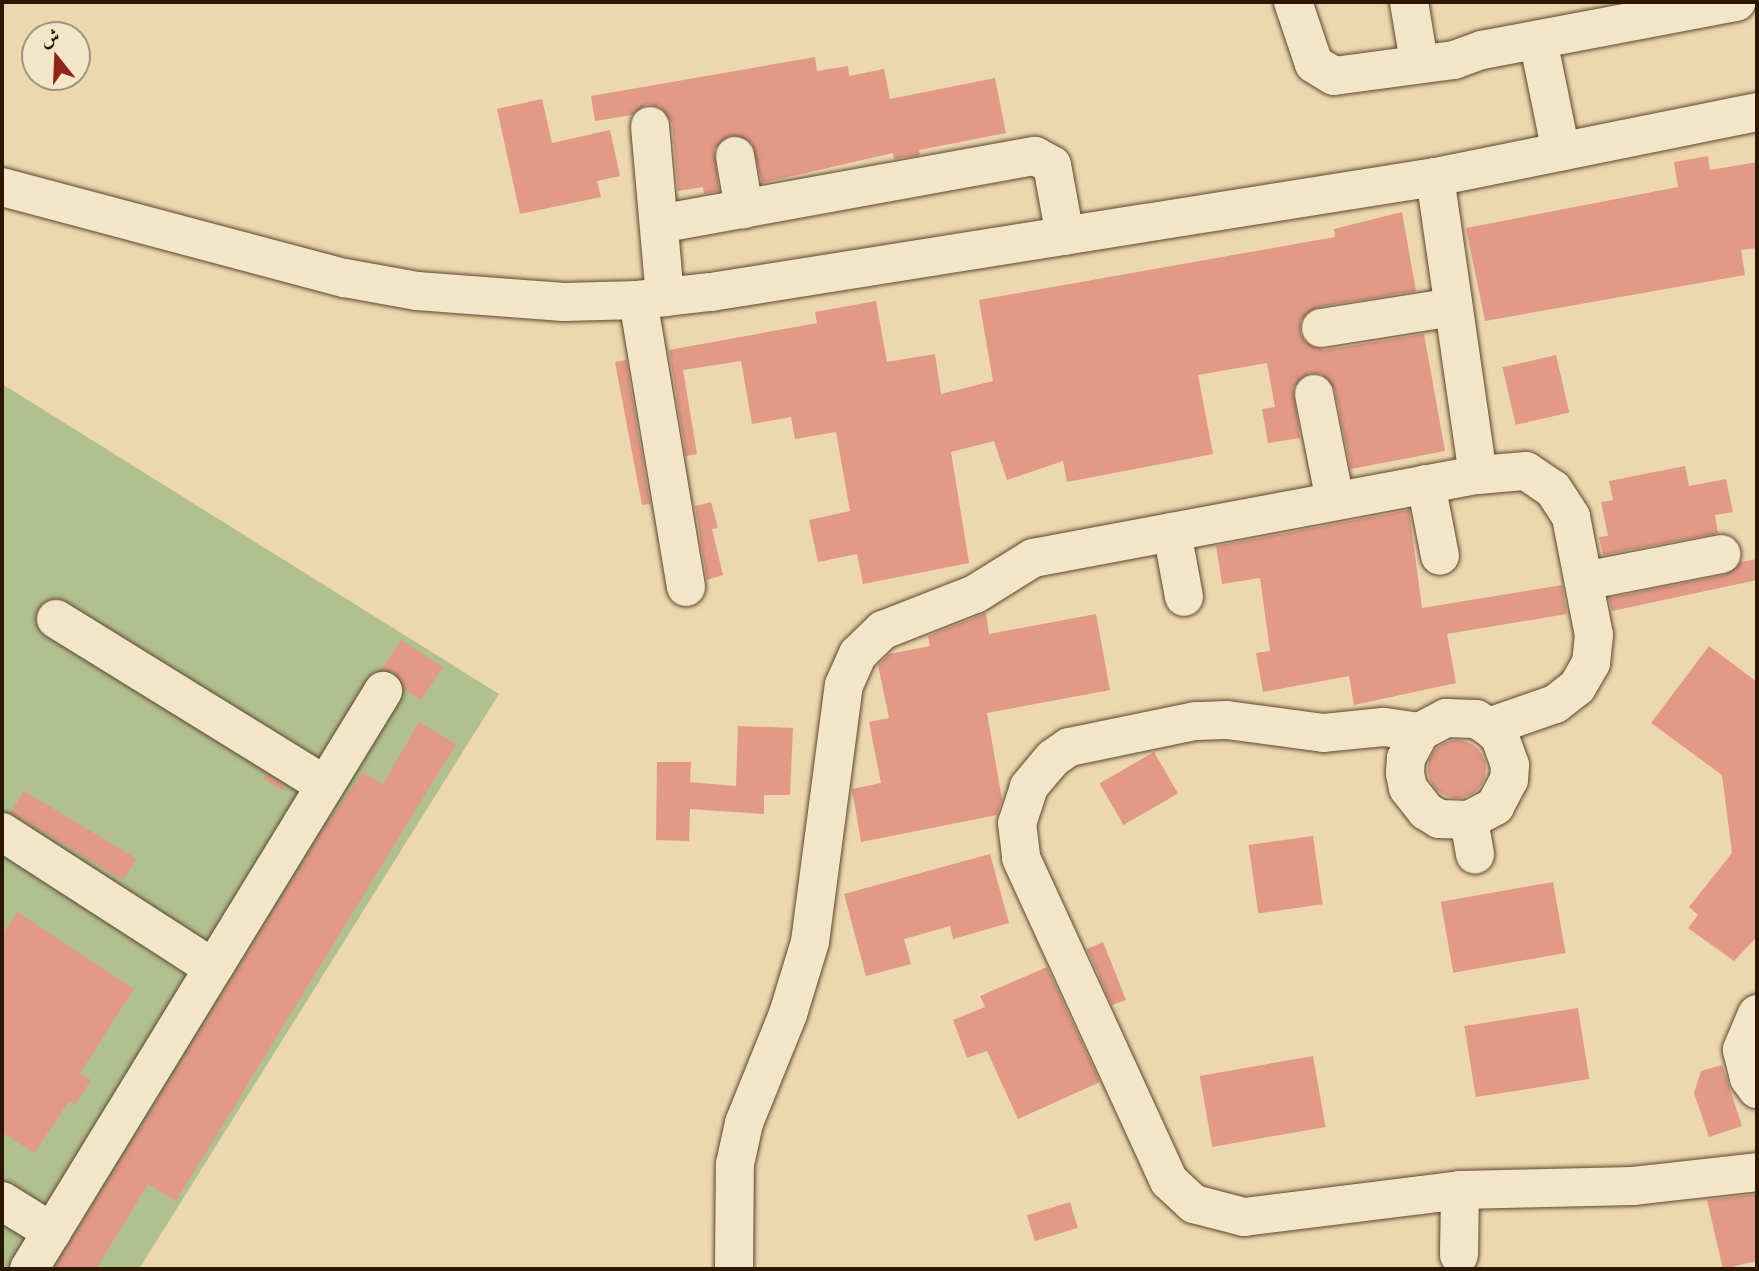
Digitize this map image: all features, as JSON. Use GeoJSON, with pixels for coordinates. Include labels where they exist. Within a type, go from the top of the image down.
{"type":"FeatureCollection","features":[{"type":"Feature","properties":{"kind":"street"},"geometry":{"type":"LineString","coordinates":[[1293,2],[1308,50],[1320,70],[1334,76],[1454,60],[1482,50],[1737,2]]}},
{"type":"Feature","properties":{"kind":"street"},"geometry":{"type":"LineString","coordinates":[[1409,2],[1417,50]]}},
{"type":"Feature","properties":{"kind":"street"},"geometry":{"type":"LineString","coordinates":[[1538,40],[1561,152]]}},
{"type":"Feature","properties":{"kind":"street"},"geometry":{"type":"LineString","coordinates":[[1308,50],[1335,63],[1453,45],[1482,50]]}},
{"type":"Feature","properties":{"kind":"street"},"geometry":{"type":"LineString","coordinates":[[2,187],[345,278],[405,289],[490,299],[652,298],[1435,177],[1757,112]]}},
{"type":"Feature","properties":{"kind":"street"},"geometry":{"type":"LineString","coordinates":[[650,125],[659,224],[652,298],[686,587]]}},
{"type":"Feature","properties":{"kind":"street"},"geometry":{"type":"LineString","coordinates":[[735,156],[744,209]]}},
{"type":"Feature","properties":{"kind":"street"},"geometry":{"type":"LineString","coordinates":[[659,224],[1042,156],[1054,171],[1065,236]]}},
{"type":"Feature","properties":{"kind":"street"},"geometry":{"type":"LineString","coordinates":[[1435,177],[1478,475]]}},
{"type":"Feature","properties":{"kind":"street"},"geometry":{"type":"LineString","coordinates":[[1321,328],[1453,307]]}},
{"type":"Feature","properties":{"kind":"street"},"geometry":{"type":"LineString","coordinates":[[1314,394],[1335,501]]}},
{"type":"Feature","properties":{"kind":"street"},"geometry":{"type":"LineString","coordinates":[[734,1269],[735,1164],[744,1123],[788,1014],[810,942],[844,685],[858,654],[897,622],[975,594],[1032,558],[1426,484],[1478,475],[1526,471],[1553,489],[1571,517],[1594,635],[1585,676],[1555,704],[1489,727]]}},
{"type":"Feature","properties":{"kind":"street"},"geometry":{"type":"LineString","coordinates":[[1426,484],[1440,556]]}},
{"type":"Feature","properties":{"kind":"street"},"geometry":{"type":"LineString","coordinates":[[1172,532],[1184,597]]}},
{"type":"Feature","properties":{"kind":"street"},"geometry":{"type":"LineString","coordinates":[[1584,580],[1721,554]]}},
{"type":"Feature","properties":{"kind":"street"},"geometry":{"type":"LineString","coordinates":[[56,619],[325,785]]}},
{"type":"Feature","properties":{"kind":"street"},"geometry":{"type":"LineString","coordinates":[[29,1269],[383,691]]}},
{"type":"Feature","properties":{"kind":"street"},"geometry":{"type":"LineString","coordinates":[[1446,718],[1476,719],[1489,727],[1507,750],[1509,780],[1495,806],[1472,837],[1439,819],[1415,801],[1408,788],[1406,758],[1420,732],[1446,718]]}},
{"type":"Feature","properties":{"kind":"street"},"geometry":{"type":"LineString","coordinates":[[1420,732],[1383,727],[1315,732],[1227,720],[1195,721],[1087,740],[1069,747],[1040,771],[1021,804],[1017,842],[1160,1166],[1180,1194],[1210,1211],[1244,1217],[1460,1190],[1633,1186],[1757,1172]]}},
{"type":"Feature","properties":{"kind":"street"},"geometry":{"type":"LineString","coordinates":[[2,832],[214,968]]}},
{"type":"Feature","properties":{"kind":"street"},"geometry":{"type":"LineString","coordinates":[[1757,1014],[1742,1050],[1744,1065],[1757,1089]]}},
{"type":"Feature","properties":{"kind":"street"},"geometry":{"type":"LineString","coordinates":[[1459,1255],[1460,1190]]}},
{"type":"Feature","properties":{"kind":"street"},"geometry":{"type":"LineString","coordinates":[[2,1201],[52,1232]]}},
{"type":"Feature","properties":{"kind":"green space"},"geometry":{"type":"Polygon","coordinates":[[[2,384],[499,694],[139,1269],[2,1269],[2,384]]]}},
{"type":"Feature","properties":{"kind":"building"},"geometry":{"type":"Polygon","coordinates":[[[815,57],[817,71],[848,66],[849,76],[884,69],[890,99],[995,78],[1006,133],[919,150],[920,155],[894,159],[893,153],[762,183],[752,143],[731,135],[714,149],[719,191],[704,194],[703,187],[678,191],[672,123],[660,107],[647,104],[632,115],[595,121],[591,96],[815,57]]]}},
{"type":"Feature","properties":{"kind":"building"},"geometry":{"type":"Polygon","coordinates":[[[542,99],[552,143],[610,130],[620,176],[597,181],[601,197],[520,214],[497,109],[542,99]]]}},
{"type":"Feature","properties":{"kind":"building"},"geometry":{"type":"Polygon","coordinates":[[[1708,156],[1710,170],[1757,162],[1757,248],[1741,250],[1745,275],[1485,321],[1466,228],[1678,187],[1674,162],[1708,156]]]}},
{"type":"Feature","properties":{"kind":"building"},"geometry":{"type":"Polygon","coordinates":[[[1402,212],[1416,291],[1317,307],[1301,320],[1300,332],[1305,342],[1324,350],[1424,334],[1445,451],[1351,469],[1335,390],[1322,374],[1309,373],[1293,388],[1300,438],[1268,443],[1262,409],[1275,407],[1267,363],[1198,375],[1213,454],[1067,482],[1063,461],[1007,480],[994,441],[951,452],[969,563],[863,584],[857,554],[818,562],[809,520],[850,511],[836,432],[795,439],[791,417],[752,424],[741,361],[683,370],[697,454],[686,456],[669,350],[817,323],[815,312],[876,301],[887,362],[935,354],[941,394],[993,381],[979,300],[1335,237],[1334,229],[1402,212]]]}},
{"type":"Feature","properties":{"kind":"building"},"geometry":{"type":"Polygon","coordinates":[[[1556,355],[1569,412],[1516,425],[1502,367],[1556,355]]]}},
{"type":"Feature","properties":{"kind":"building"},"geometry":{"type":"Polygon","coordinates":[[[626,360],[650,504],[642,505],[615,362],[626,360]]]}},
{"type":"Feature","properties":{"kind":"building"},"geometry":{"type":"Polygon","coordinates":[[[1685,466],[1689,486],[1726,479],[1733,512],[1715,515],[1718,533],[1603,555],[1599,537],[1608,536],[1601,502],[1613,500],[1609,481],[1685,466]]]}},
{"type":"Feature","properties":{"kind":"building"},"geometry":{"type":"Polygon","coordinates":[[[711,502],[718,528],[712,529],[723,575],[707,580],[695,506],[711,502]]]}},
{"type":"Feature","properties":{"kind":"building"},"geometry":{"type":"Polygon","coordinates":[[[1409,510],[1422,608],[1562,585],[1567,614],[1447,634],[1456,683],[1354,705],[1349,676],[1263,692],[1256,653],[1270,651],[1260,578],[1222,584],[1216,546],[1409,510]]]}},
{"type":"Feature","properties":{"kind":"building"},"geometry":{"type":"Polygon","coordinates":[[[1757,559],[1757,580],[1612,611],[1609,598],[1725,575],[1741,562],[1757,559]]]}},
{"type":"Feature","properties":{"kind":"building"},"geometry":{"type":"Polygon","coordinates":[[[986,613],[989,634],[1096,614],[1110,690],[987,713],[1002,799],[997,815],[861,842],[852,789],[881,783],[869,722],[889,718],[878,665],[889,654],[930,646],[928,636],[986,613]]]}},
{"type":"Feature","properties":{"kind":"building"},"geometry":{"type":"Polygon","coordinates":[[[401,640],[443,667],[421,700],[404,689],[395,673],[381,670],[401,640]]]}},
{"type":"Feature","properties":{"kind":"building"},"geometry":{"type":"Polygon","coordinates":[[[1709,646],[1757,682],[1757,937],[1734,961],[1688,928],[1698,915],[1689,907],[1732,853],[1722,775],[1651,723],[1709,646]]]}},
{"type":"Feature","properties":{"kind":"building"},"geometry":{"type":"Polygon","coordinates":[[[419,722],[456,744],[176,1201],[148,1184],[96,1269],[54,1269],[327,824],[363,772],[383,784],[419,722]]]}},
{"type":"Feature","properties":{"kind":"building"},"geometry":{"type":"Polygon","coordinates":[[[738,726],[793,728],[790,795],[764,795],[764,814],[690,809],[689,841],[656,840],[657,762],[691,762],[690,782],[736,786],[738,726]]]}},
{"type":"Feature","properties":{"kind":"building"},"geometry":{"type":"Polygon","coordinates":[[[1451,740],[1463,740],[1478,748],[1486,763],[1486,775],[1478,790],[1463,798],[1451,798],[1436,790],[1428,775],[1428,763],[1436,748],[1451,740]]]}},
{"type":"Feature","properties":{"kind":"building"},"geometry":{"type":"Polygon","coordinates":[[[1154,752],[1178,794],[1123,825],[1099,784],[1154,752]]]}},
{"type":"Feature","properties":{"kind":"building"},"geometry":{"type":"Polygon","coordinates":[[[266,774],[285,786],[282,790],[263,778],[266,774]]]}},
{"type":"Feature","properties":{"kind":"building"},"geometry":{"type":"Polygon","coordinates":[[[24,791],[136,858],[123,880],[11,812],[24,791]]]}},
{"type":"Feature","properties":{"kind":"building"},"geometry":{"type":"Polygon","coordinates":[[[1313,836],[1323,904],[1258,913],[1249,845],[1313,836]]]}},
{"type":"Feature","properties":{"kind":"building"},"geometry":{"type":"Polygon","coordinates":[[[990,854],[1009,923],[953,939],[950,926],[904,939],[911,964],[866,976],[844,894],[990,854]]]}},
{"type":"Feature","properties":{"kind":"building"},"geometry":{"type":"Polygon","coordinates":[[[1553,882],[1566,953],[1453,973],[1441,902],[1553,882]]]}},
{"type":"Feature","properties":{"kind":"building"},"geometry":{"type":"Polygon","coordinates":[[[17,912],[134,989],[80,1073],[91,1080],[75,1105],[69,1101],[34,1153],[2,1132],[2,935],[17,912]]]}},
{"type":"Feature","properties":{"kind":"building"},"geometry":{"type":"Polygon","coordinates":[[[1103,942],[1126,1000],[1112,1005],[1087,949],[1103,942]]]}},
{"type":"Feature","properties":{"kind":"building"},"geometry":{"type":"Polygon","coordinates":[[[1047,967],[1100,1082],[1018,1119],[987,1051],[967,1058],[953,1020],[985,1007],[980,996],[1047,967]]]}},
{"type":"Feature","properties":{"kind":"building"},"geometry":{"type":"Polygon","coordinates":[[[1578,1008],[1589,1079],[1476,1097],[1464,1026],[1578,1008]]]}},
{"type":"Feature","properties":{"kind":"building"},"geometry":{"type":"Polygon","coordinates":[[[1313,1056],[1326,1127],[1212,1147],[1200,1076],[1313,1056]]]}},
{"type":"Feature","properties":{"kind":"building"},"geometry":{"type":"Polygon","coordinates":[[[1722,1065],[1742,1126],[1709,1137],[1694,1093],[1701,1071],[1722,1065]]]}},
{"type":"Feature","properties":{"kind":"building"},"geometry":{"type":"Polygon","coordinates":[[[1757,1194],[1757,1261],[1723,1269],[1707,1200],[1757,1194]]]}},
{"type":"Feature","properties":{"kind":"building"},"geometry":{"type":"Polygon","coordinates":[[[1070,1202],[1078,1228],[1035,1241],[1027,1215],[1070,1202]]]}}]}
